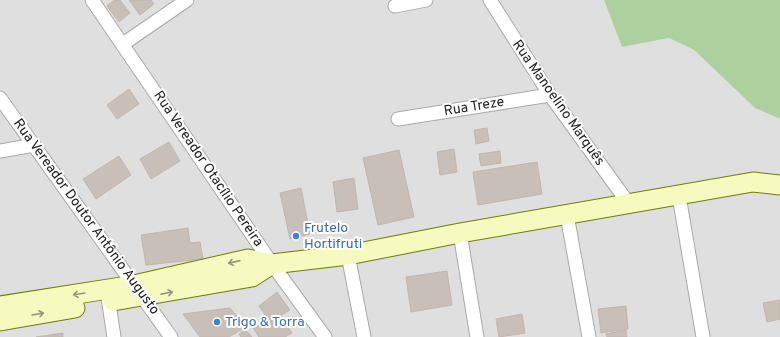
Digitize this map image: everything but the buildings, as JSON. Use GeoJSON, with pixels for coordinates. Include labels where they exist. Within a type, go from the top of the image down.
{"type":"FeatureCollection","features":[{"type":"Feature","properties":{"kind":"street","name":"Rua Vereador Otacílio Pereira"},"geometry":{"type":"LineString","coordinates":[[92,0],[272,264],[325,337]]}},
{"type":"Feature","properties":{"kind":"street"},"geometry":{"type":"LineString","coordinates":[[123,44],[187,0]]}},
{"type":"Feature","properties":{"kind":"street"},"geometry":{"type":"LineString","coordinates":[[395,6],[426,0]]}},
{"type":"Feature","properties":{"kind":"street","name":"Rua Manoelino Marquês"},"geometry":{"type":"LineString","coordinates":[[490,0],[550,95],[629,204]]}},
{"type":"Feature","properties":{"kind":"street","name":"Rua Treze"},"geometry":{"type":"LineString","coordinates":[[398,119],[550,95]]}},
{"type":"Feature","properties":{"kind":"street","name":"Rua Vereador Doutor Antônio Augusto"},"geometry":{"type":"LineString","coordinates":[[0,98],[171,337]]}},
{"type":"Feature","properties":{"kind":"street"},"geometry":{"type":"LineString","coordinates":[[0,150],[34,145]]}},
{"type":"Feature","properties":{"kind":"street"},"geometry":{"type":"LineString","coordinates":[[0,306],[107,296],[139,291],[248,259],[272,264],[348,255],[460,233],[753,182],[780,185]]}},
{"type":"Feature","properties":{"kind":"street"},"geometry":{"type":"LineString","coordinates":[[679,196],[703,337]]}},
{"type":"Feature","properties":{"kind":"street"},"geometry":{"type":"LineString","coordinates":[[567,215],[589,337]]}},
{"type":"Feature","properties":{"kind":"street"},"geometry":{"type":"LineString","coordinates":[[460,233],[477,337]]}},
{"type":"Feature","properties":{"kind":"street"},"geometry":{"type":"LineString","coordinates":[[348,255],[364,337]]}},
{"type":"Feature","properties":{"kind":"street"},"geometry":{"type":"LineString","coordinates":[[0,321],[107,296]]}},
{"type":"Feature","properties":{"kind":"street"},"geometry":{"type":"LineString","coordinates":[[107,296],[114,337]]}},
{"type":"Feature","properties":{"kind":"shaded area"},"geometry":{"type":"Polygon","coordinates":[[[0,0],[604,0],[622,47],[669,38],[694,50],[755,108],[780,119],[780,337],[0,337],[0,0]]]}},
{"type":"Feature","properties":{"kind":"green space"},"geometry":{"type":"Polygon","coordinates":[[[604,0],[780,0],[780,119],[755,108],[694,50],[669,38],[622,47],[604,0]]]}},
{"type":"Feature","properties":{"kind":"place","name":"Frutelo Hortifruti"},"geometry":{"type":"Point","coordinates":[296,236]}},
{"type":"Feature","properties":{"kind":"place","name":"Trigo & Torra"},"geometry":{"type":"Point","coordinates":[217,322]}}]}
